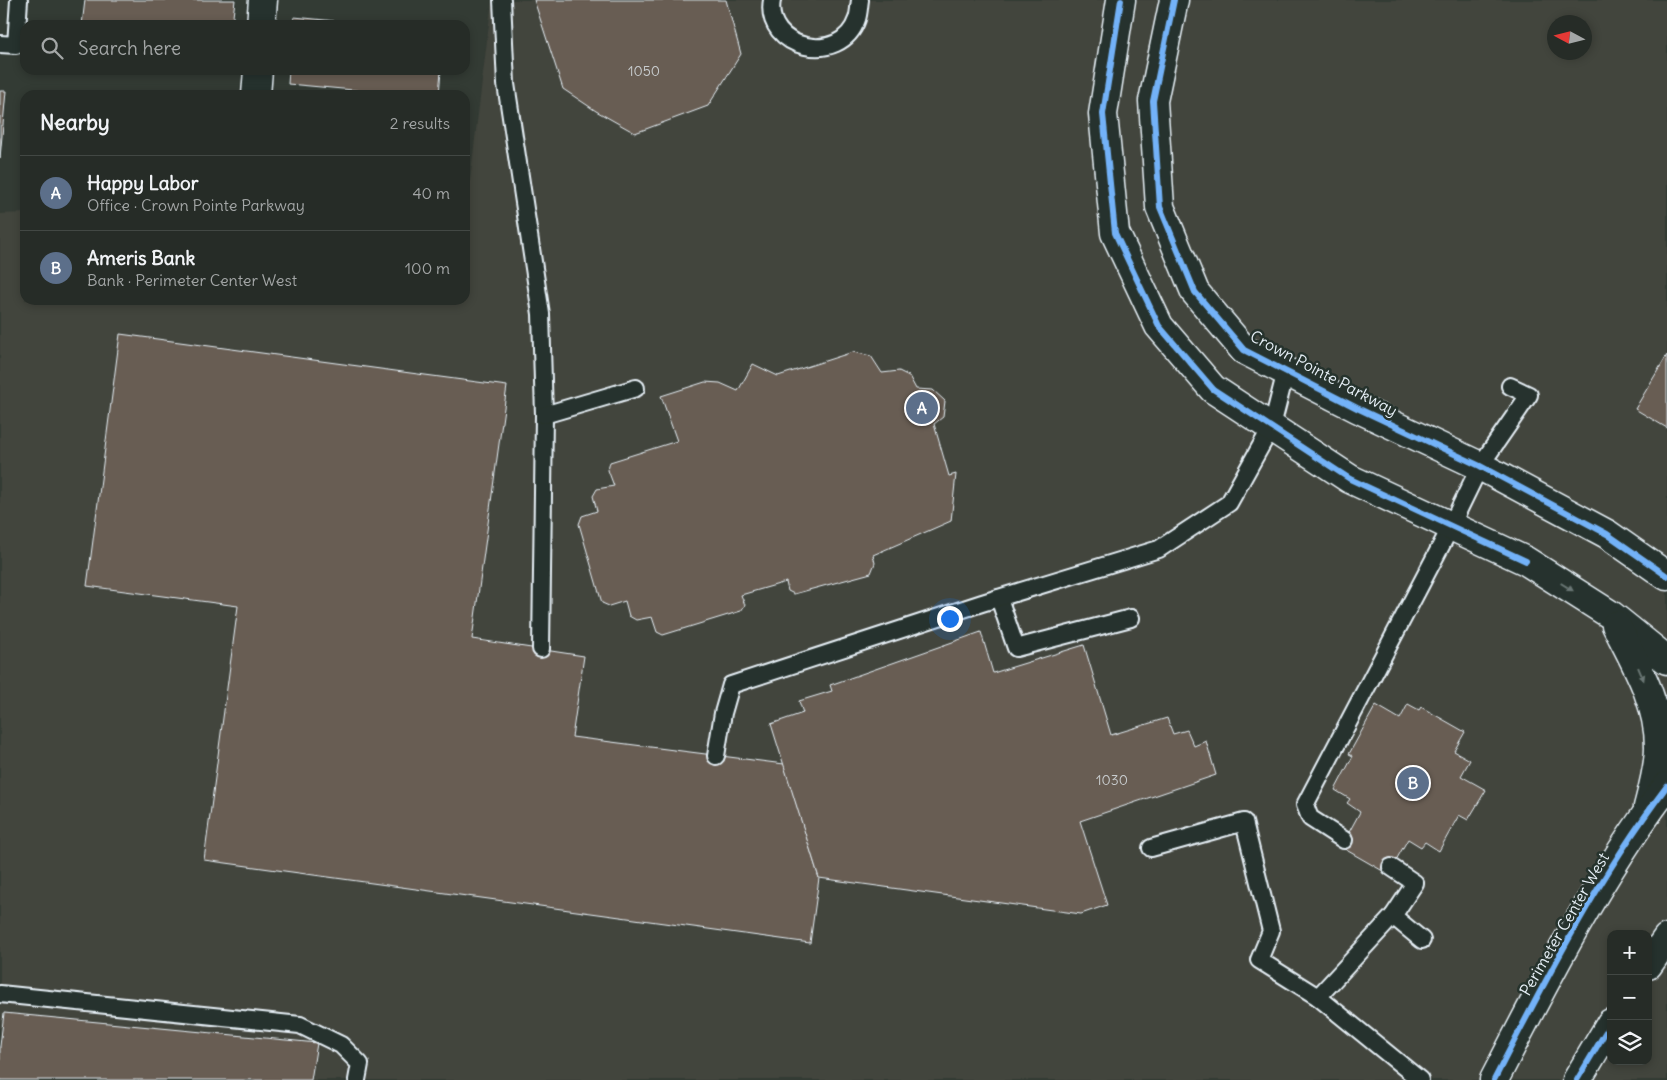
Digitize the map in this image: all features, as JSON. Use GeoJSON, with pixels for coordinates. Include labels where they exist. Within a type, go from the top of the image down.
{"type":"FeatureCollection","features":[{"type":"Feature","properties":{"kind":"street"},"geometry":{"type":"LineString","coordinates":[[261,20],[263,0]]}},
{"type":"Feature","properties":{"kind":"street"},"geometry":{"type":"LineString","coordinates":[[1122,0],[1103,114],[1115,233],[1159,326],[1212,389],[1272,426],[1350,479],[1526,561],[1611,615],[1667,660]]}},
{"type":"Feature","properties":{"kind":"street","name":"Crown Pointe Parkway"},"geometry":{"type":"LineString","coordinates":[[1174,0],[1154,101],[1160,207],[1195,292],[1244,350],[1357,408],[1480,466],[1607,534],[1667,576]]}},
{"type":"Feature","properties":{"kind":"street"},"geometry":{"type":"LineString","coordinates":[[256,90],[258,75]]}},
{"type":"Feature","properties":{"kind":"street"},"geometry":{"type":"LineString","coordinates":[[1611,615],[1642,674],[1656,716],[1659,748],[1647,813]]}},
{"type":"Feature","properties":{"kind":"street","name":"Perimeter Center West"},"geometry":{"type":"LineString","coordinates":[[1494,1080],[1556,961],[1647,813],[1667,786]]}},
{"type":"Feature","properties":{"kind":"street"},"geometry":{"type":"LineString","coordinates":[[1652,959],[1667,938]]}},
{"type":"Feature","properties":{"kind":"street"},"geometry":{"type":"LineString","coordinates":[[1577,1080],[1607,1030]]}},
{"type":"Feature","properties":{"kind":"lane"},"geometry":{"type":"LineString","coordinates":[[0,44],[16,45],[19,0]]}},
{"type":"Feature","properties":{"kind":"lane"},"geometry":{"type":"LineString","coordinates":[[502,0],[506,84],[541,314],[544,415],[540,650]]}},
{"type":"Feature","properties":{"kind":"lane"},"geometry":{"type":"LineString","coordinates":[[772,0],[771,7],[777,26],[790,41],[809,48],[829,46],[846,37],[857,20],[860,0]]}},
{"type":"Feature","properties":{"kind":"lane"},"geometry":{"type":"LineString","coordinates":[[716,756],[722,713],[731,685],[999,598],[1159,549],[1229,503],[1272,426],[1286,371]]}},
{"type":"Feature","properties":{"kind":"lane"},"geometry":{"type":"LineString","coordinates":[[1344,840],[1310,818],[1305,805],[1480,466],[1529,395],[1510,386]]}},
{"type":"Feature","properties":{"kind":"lane"},"geometry":{"type":"LineString","coordinates":[[544,415],[636,388]]}},
{"type":"Feature","properties":{"kind":"lane"},"geometry":{"type":"LineString","coordinates":[[999,598],[1016,648],[1131,618]]}},
{"type":"Feature","properties":{"kind":"lane"},"geometry":{"type":"LineString","coordinates":[[1151,848],[1244,822],[1271,931],[1259,960],[1318,997],[1420,1080]]}},
{"type":"Feature","properties":{"kind":"lane"},"geometry":{"type":"LineString","coordinates":[[1318,997],[1393,916],[1415,883],[1392,867]]}},
{"type":"Feature","properties":{"kind":"lane"},"geometry":{"type":"LineString","coordinates":[[1393,916],[1422,940]]}},
{"type":"Feature","properties":{"kind":"lane"},"geometry":{"type":"LineString","coordinates":[[0,994],[300,1025],[341,1045],[360,1064],[357,1080]]}},
{"type":"Feature","properties":{"kind":"shaded area"},"geometry":{"type":"Polygon","coordinates":[[[492,0],[1667,0],[1667,1080],[0,1080],[0,214],[20,213],[20,305],[470,305],[470,180],[492,0]]]}},
{"type":"Feature","properties":{"kind":"building"},"geometry":{"type":"Polygon","coordinates":[[[85,0],[235,0],[233,20],[83,20],[85,0]]]}},
{"type":"Feature","properties":{"kind":"building"},"geometry":{"type":"Polygon","coordinates":[[[534,0],[726,0],[741,54],[708,106],[635,133],[596,111],[563,89],[534,0]]]}},
{"type":"Feature","properties":{"kind":"building"},"geometry":{"type":"Polygon","coordinates":[[[294,17],[325,20],[294,20],[294,17]]]}},
{"type":"Feature","properties":{"kind":"building"},"geometry":{"type":"Polygon","coordinates":[[[289,75],[441,75],[439,90],[353,90],[288,84],[289,75]]]}},
{"type":"Feature","properties":{"kind":"building"},"geometry":{"type":"Polygon","coordinates":[[[0,91],[6,91],[0,158],[0,91]]]}},
{"type":"Feature","properties":{"kind":"building"},"geometry":{"type":"Polygon","coordinates":[[[120,334],[507,386],[472,639],[584,656],[572,737],[784,764],[819,878],[810,943],[204,860],[238,606],[87,586],[120,334]]]}},
{"type":"Feature","properties":{"kind":"building"},"geometry":{"type":"Polygon","coordinates":[[[853,352],[871,356],[882,373],[899,371],[909,376],[916,389],[933,390],[945,401],[943,417],[934,424],[949,476],[956,474],[951,521],[873,555],[875,563],[871,573],[794,594],[788,591],[786,582],[741,595],[745,605],[741,611],[663,635],[657,632],[652,617],[636,620],[629,616],[625,601],[609,606],[602,603],[579,524],[582,516],[597,511],[593,496],[597,489],[614,486],[608,470],[610,462],[677,441],[661,396],[705,382],[720,383],[738,391],[753,364],[778,376],[853,352]]]}},
{"type":"Feature","properties":{"kind":"building"},"geometry":{"type":"Polygon","coordinates":[[[1667,355],[1667,428],[1635,409],[1667,355]]]}},
{"type":"Feature","properties":{"kind":"building"},"geometry":{"type":"Polygon","coordinates":[[[981,632],[993,673],[1084,645],[1111,735],[1167,718],[1173,734],[1187,730],[1194,746],[1206,741],[1216,775],[1080,821],[1107,905],[1081,914],[819,878],[771,724],[803,713],[799,701],[832,691],[830,685],[981,632]]]}},
{"type":"Feature","properties":{"kind":"building"},"geometry":{"type":"Polygon","coordinates":[[[1408,704],[1419,710],[1421,707],[1465,732],[1454,751],[1470,760],[1461,776],[1486,790],[1468,820],[1459,815],[1439,851],[1425,842],[1421,847],[1408,839],[1388,874],[1341,847],[1360,812],[1347,803],[1350,799],[1335,790],[1353,756],[1349,754],[1376,705],[1400,719],[1408,704]]]}},
{"type":"Feature","properties":{"kind":"building"},"geometry":{"type":"Polygon","coordinates":[[[4,1013],[317,1043],[311,1080],[0,1080],[0,1046],[4,1013]]]}},
{"type":"Feature","properties":{"kind":"cycle path"},"geometry":{"type":"LineString","coordinates":[[1121,0],[1103,114],[1115,233],[1159,326],[1213,389],[1350,479],[1526,561]]}},
{"type":"Feature","properties":{"kind":"cycle path"},"geometry":{"type":"LineString","coordinates":[[1174,0],[1153,101],[1160,207],[1195,292],[1244,350],[1357,408],[1480,466],[1607,534],[1667,576]]}},
{"type":"Feature","properties":{"kind":"cycle path"},"geometry":{"type":"LineString","coordinates":[[1494,1080],[1574,929],[1618,856],[1667,786]]}},
{"type":"Feature","properties":{"kind":"cycle path"},"geometry":{"type":"LineString","coordinates":[[1577,1080],[1607,1030]]}},
{"type":"Feature","properties":{"kind":"place","name":"Happy Labor"},"geometry":{"type":"Point","coordinates":[922,408]}},
{"type":"Feature","properties":{"kind":"place","name":"Ameris Bank"},"geometry":{"type":"Point","coordinates":[1413,783]}}]}
